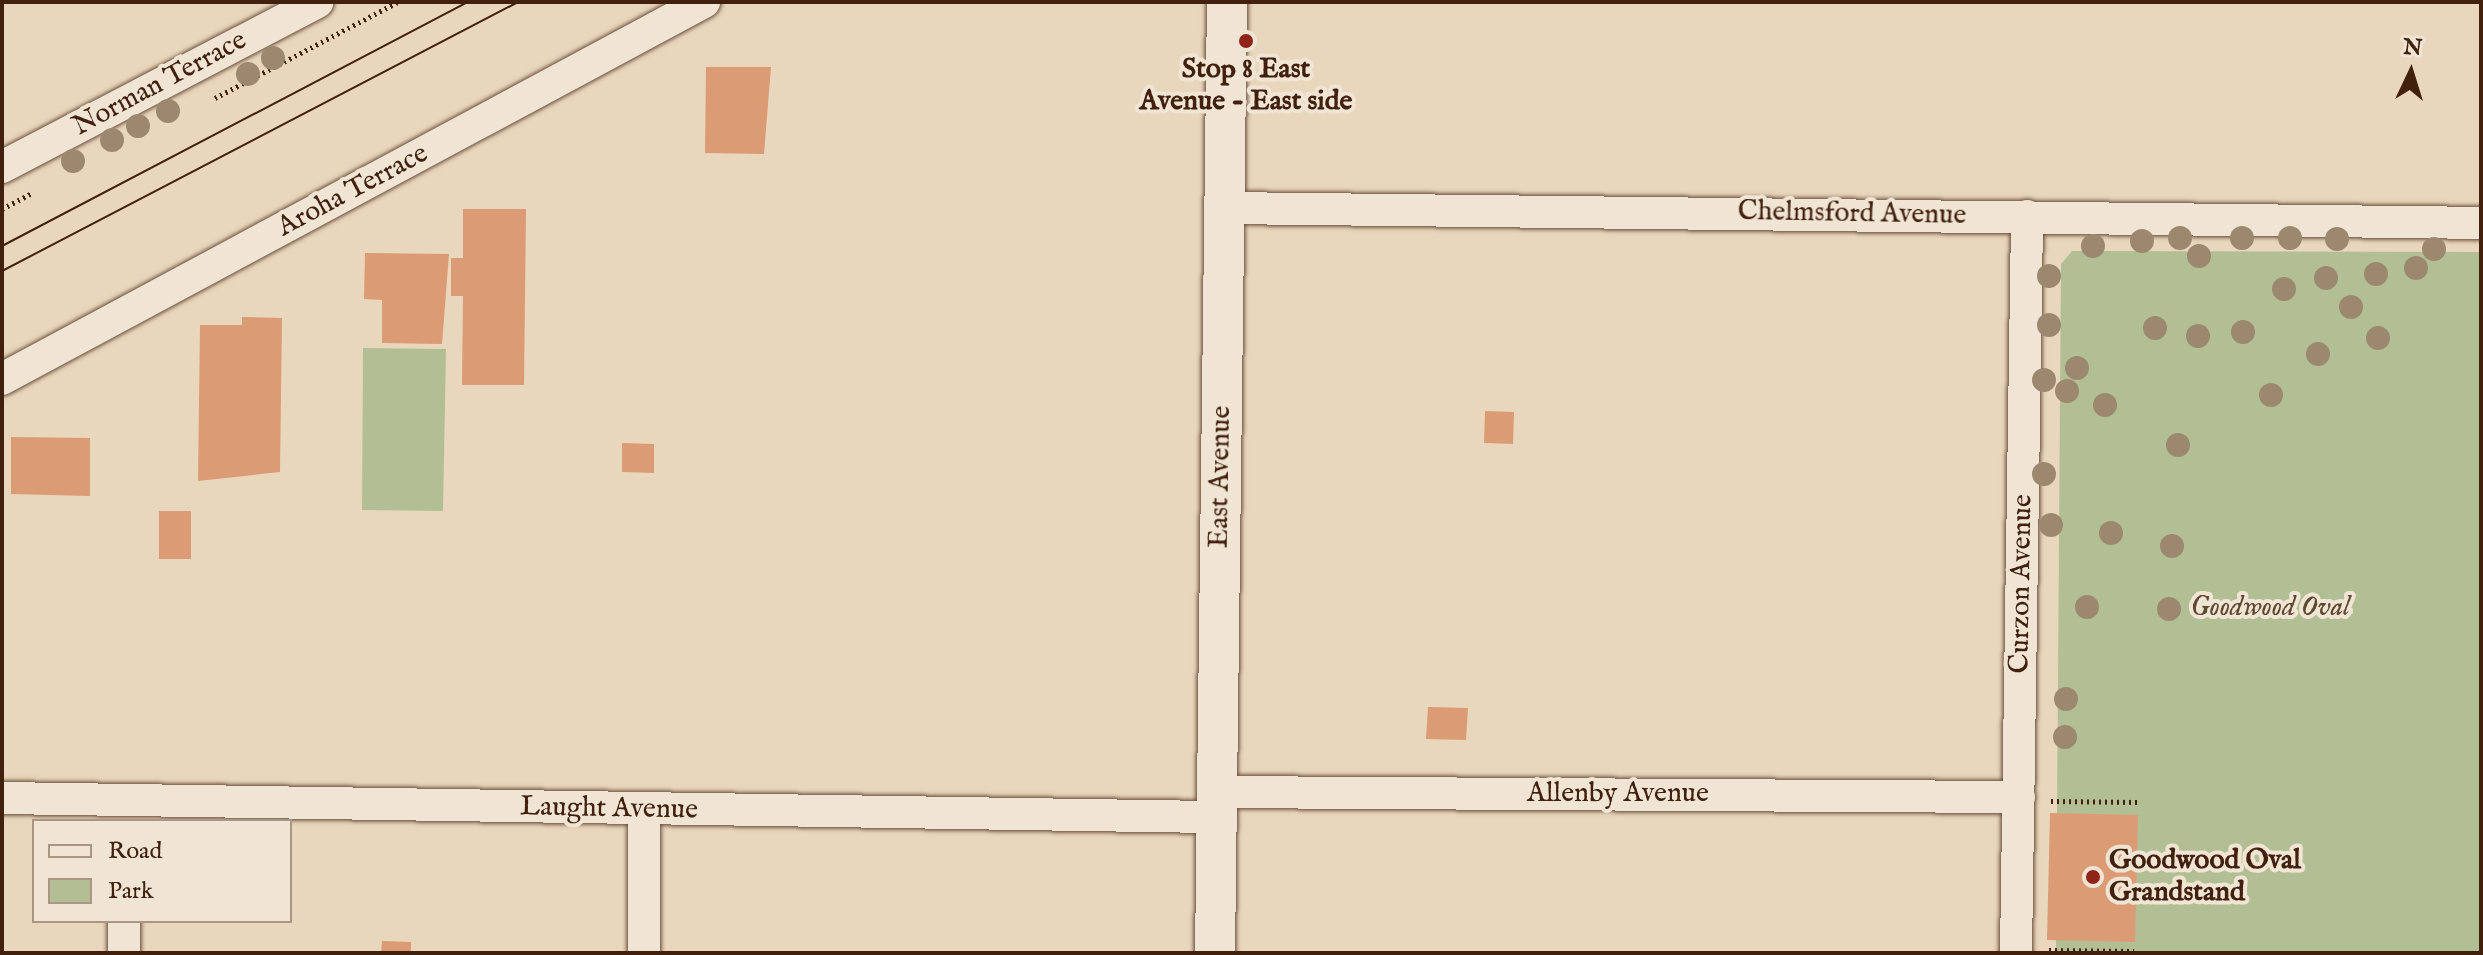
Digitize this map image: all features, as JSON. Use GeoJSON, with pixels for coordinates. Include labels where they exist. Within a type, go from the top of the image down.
{"type":"FeatureCollection","features":[{"type":"Feature","properties":{"kind":"street","name":"Norman Terrace"},"geometry":{"type":"LineString","coordinates":[[2,167],[318,2]]}},
{"type":"Feature","properties":{"kind":"street","name":"Aroha Terrace"},"geometry":{"type":"LineString","coordinates":[[2,379],[704,2]]}},
{"type":"Feature","properties":{"kind":"street","name":"East Avenue"},"geometry":{"type":"LineString","coordinates":[[1215,953],[1227,2]]}},
{"type":"Feature","properties":{"kind":"street","name":"Chelmsford Avenue"},"geometry":{"type":"LineString","coordinates":[[1224,208],[2481,223]]}},
{"type":"Feature","properties":{"kind":"street","name":"Curzon Avenue"},"geometry":{"type":"LineString","coordinates":[[2016,951],[2027,216]]}},
{"type":"Feature","properties":{"kind":"street","name":"Laught Avenue"},"geometry":{"type":"LineString","coordinates":[[2,798],[126,810],[644,810],[1217,804]]}},
{"type":"Feature","properties":{"kind":"street","name":"Allenby Avenue"},"geometry":{"type":"LineString","coordinates":[[1217,804],[2019,799]]}},
{"type":"Feature","properties":{"kind":"street"},"geometry":{"type":"LineString","coordinates":[[644,810],[644,953]]}},
{"type":"Feature","properties":{"kind":"street"},"geometry":{"type":"LineString","coordinates":[[124,923],[124,953]]}},
{"type":"Feature","properties":{"kind":"path"},"geometry":{"type":"LineString","coordinates":[[2019,799],[2138,802]]}},
{"type":"Feature","properties":{"kind":"path"},"geometry":{"type":"LineString","coordinates":[[2016,951],[2134,951]]}},
{"type":"Feature","properties":{"kind":"green space","name":"Goodwood Oval"},"geometry":{"type":"Polygon","coordinates":[[[2072,251],[2481,252],[2481,953],[2056,953],[2061,264],[2072,251]]]}},
{"type":"Feature","properties":{"kind":"green space"},"geometry":{"type":"Polygon","coordinates":[[[363,348],[446,349],[443,511],[362,510],[363,348]]]}},
{"type":"Feature","properties":{"kind":"building"},"geometry":{"type":"Polygon","coordinates":[[[706,67],[771,67],[764,154],[705,153],[706,67]]]}},
{"type":"Feature","properties":{"kind":"building"},"geometry":{"type":"Polygon","coordinates":[[[463,209],[526,209],[524,385],[462,385],[463,296],[451,296],[451,258],[463,258],[463,209]]]}},
{"type":"Feature","properties":{"kind":"building"},"geometry":{"type":"Polygon","coordinates":[[[365,253],[449,254],[442,344],[382,343],[382,300],[364,299],[365,253]]]}},
{"type":"Feature","properties":{"kind":"building"},"geometry":{"type":"Polygon","coordinates":[[[242,317],[282,318],[280,472],[198,481],[200,325],[242,325],[242,317]]]}},
{"type":"Feature","properties":{"kind":"building"},"geometry":{"type":"Polygon","coordinates":[[[1485,411],[1514,412],[1513,444],[1484,443],[1485,411]]]}},
{"type":"Feature","properties":{"kind":"building"},"geometry":{"type":"Polygon","coordinates":[[[11,437],[90,438],[90,496],[11,494],[11,437]]]}},
{"type":"Feature","properties":{"kind":"building"},"geometry":{"type":"Polygon","coordinates":[[[622,443],[654,444],[654,473],[622,472],[622,443]]]}},
{"type":"Feature","properties":{"kind":"building"},"geometry":{"type":"Polygon","coordinates":[[[159,511],[191,511],[191,559],[159,559],[159,511]]]}},
{"type":"Feature","properties":{"kind":"building"},"geometry":{"type":"Polygon","coordinates":[[[1428,707],[1468,708],[1466,740],[1426,739],[1428,707]]]}},
{"type":"Feature","properties":{"kind":"building","name":"Goodwood Oval Grandstand"},"geometry":{"type":"Polygon","coordinates":[[[2050,813],[2138,815],[2135,942],[2047,940],[2050,813]]]}},
{"type":"Feature","properties":{"kind":"building"},"geometry":{"type":"Polygon","coordinates":[[[382,941],[411,942],[411,953],[381,953],[382,941]]]}},
{"type":"Feature","properties":{"kind":"tram line"},"geometry":{"type":"LineString","coordinates":[[2,246],[468,2]]}},
{"type":"Feature","properties":{"kind":"tram line"},"geometry":{"type":"LineString","coordinates":[[2,271],[518,2]]}},
{"type":"Feature","properties":{"kind":"place","name":"Stop 8 East Avenue - East side"},"geometry":{"type":"Point","coordinates":[1246,41]}},
{"type":"Feature","properties":{"kind":"place","name":"Goodwood Oval Grandstand"},"geometry":{"type":"Point","coordinates":[2093,877]}}]}
